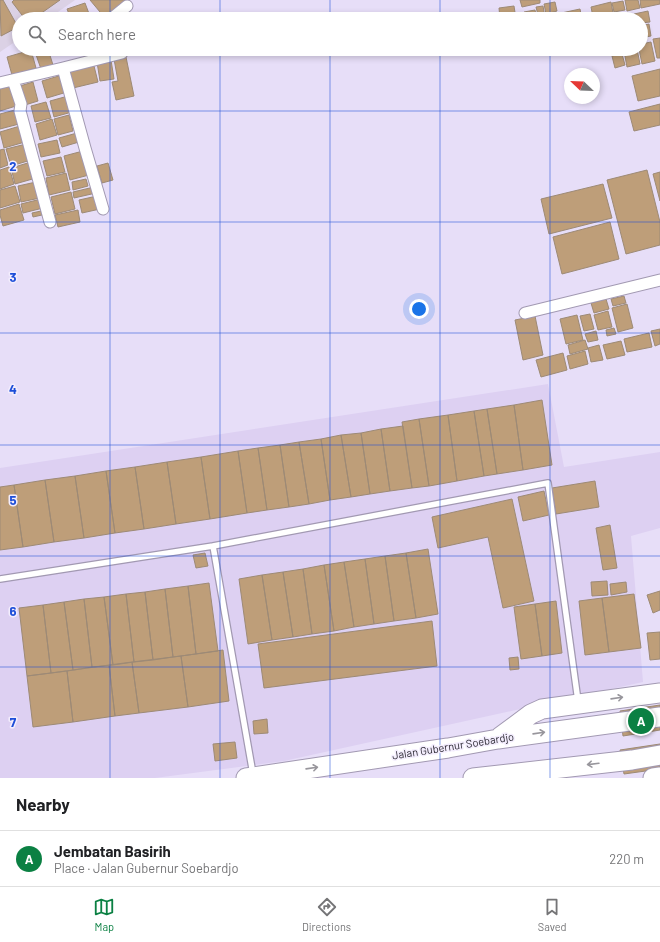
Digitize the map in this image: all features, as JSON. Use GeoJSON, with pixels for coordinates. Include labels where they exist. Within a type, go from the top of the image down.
{"type":"FeatureCollection","features":[{"type":"Feature","properties":{"kind":"highway"},"geometry":{"type":"LineString","coordinates":[[498,739],[531,714],[542,709],[660,692]]}},
{"type":"Feature","properties":{"kind":"highway","name":"Jalan Gubernur Soebardjo"},"geometry":{"type":"LineString","coordinates":[[250,777],[448,748],[498,739],[660,717]]}},
{"type":"Feature","properties":{"kind":"highway"},"geometry":{"type":"LineString","coordinates":[[482,778],[632,760],[660,755]]}},
{"type":"Feature","properties":{"kind":"highway"},"geometry":{"type":"LineString","coordinates":[[653,778],[660,777]]}},
{"type":"Feature","properties":{"kind":"street"},"geometry":{"type":"LineString","coordinates":[[120,12],[127,6]]}},
{"type":"Feature","properties":{"kind":"street"},"geometry":{"type":"LineString","coordinates":[[0,84],[63,68],[97,56]]}},
{"type":"Feature","properties":{"kind":"street"},"geometry":{"type":"LineString","coordinates":[[63,68],[85,148],[104,209]]}},
{"type":"Feature","properties":{"kind":"street"},"geometry":{"type":"LineString","coordinates":[[13,80],[21,104],[20,111],[50,222]]}},
{"type":"Feature","properties":{"kind":"street"},"geometry":{"type":"LineString","coordinates":[[526,313],[660,280]]}},
{"type":"Feature","properties":{"kind":"lane"},"geometry":{"type":"LineString","coordinates":[[0,579],[213,546],[548,483],[579,704]]}},
{"type":"Feature","properties":{"kind":"lane"},"geometry":{"type":"LineString","coordinates":[[213,546],[250,777]]}},
{"type":"Feature","properties":{"kind":"shaded area"},"geometry":{"type":"Polygon","coordinates":[[[0,0],[75,0],[58,12],[12,12],[12,44],[0,52],[0,0]]]}},
{"type":"Feature","properties":{"kind":"shaded area"},"geometry":{"type":"Polygon","coordinates":[[[548,384],[564,467],[660,452],[660,528],[631,536],[643,682],[284,761],[155,778],[0,778],[0,468],[548,384]]]}},
{"type":"Feature","properties":{"kind":"building"},"geometry":{"type":"Polygon","coordinates":[[[0,0],[3,0],[12,16],[12,30],[1,36],[0,0]]]}},
{"type":"Feature","properties":{"kind":"building"},"geometry":{"type":"Polygon","coordinates":[[[14,0],[60,0],[43,12],[20,12],[12,2],[14,0]]]}},
{"type":"Feature","properties":{"kind":"building"},"geometry":{"type":"Polygon","coordinates":[[[90,0],[125,1],[112,12],[100,12],[90,0]]]}},
{"type":"Feature","properties":{"kind":"building"},"geometry":{"type":"Polygon","coordinates":[[[520,0],[540,0],[540,3],[522,7],[520,0]]]}},
{"type":"Feature","properties":{"kind":"building"},"geometry":{"type":"Polygon","coordinates":[[[625,0],[638,0],[640,8],[627,11],[625,0]]]}},
{"type":"Feature","properties":{"kind":"building"},"geometry":{"type":"Polygon","coordinates":[[[640,0],[660,0],[660,4],[641,8],[640,0]]]}},
{"type":"Feature","properties":{"kind":"building"},"geometry":{"type":"Polygon","coordinates":[[[623,1],[625,10],[614,12],[612,3],[623,1]]]}},
{"type":"Feature","properties":{"kind":"building"},"geometry":{"type":"Polygon","coordinates":[[[555,2],[557,11],[546,12],[544,4],[555,2]]]}},
{"type":"Feature","properties":{"kind":"building"},"geometry":{"type":"Polygon","coordinates":[[[611,2],[613,12],[592,12],[591,7],[611,2]]]}},
{"type":"Feature","properties":{"kind":"building"},"geometry":{"type":"Polygon","coordinates":[[[85,3],[88,12],[68,12],[67,9],[85,3]]]}},
{"type":"Feature","properties":{"kind":"building"},"geometry":{"type":"Polygon","coordinates":[[[514,6],[515,12],[499,12],[499,8],[514,6]]]}},
{"type":"Feature","properties":{"kind":"building"},"geometry":{"type":"Polygon","coordinates":[[[543,6],[544,12],[537,12],[536,7],[543,6]]]}},
{"type":"Feature","properties":{"kind":"building"},"geometry":{"type":"Polygon","coordinates":[[[580,9],[581,12],[566,12],[580,9]]]}},
{"type":"Feature","properties":{"kind":"building"},"geometry":{"type":"Polygon","coordinates":[[[535,10],[535,12],[524,12],[535,10]]]}},
{"type":"Feature","properties":{"kind":"building"},"geometry":{"type":"Polygon","coordinates":[[[648,11],[650,22],[648,22],[648,12],[643,12],[648,11]]]}},
{"type":"Feature","properties":{"kind":"building"},"geometry":{"type":"Polygon","coordinates":[[[648,24],[651,36],[648,37],[648,24]]]}},
{"type":"Feature","properties":{"kind":"building"},"geometry":{"type":"Polygon","coordinates":[[[660,38],[660,58],[657,58],[653,39],[660,38]]]}},
{"type":"Feature","properties":{"kind":"building"},"geometry":{"type":"Polygon","coordinates":[[[651,42],[655,61],[642,64],[640,56],[648,56],[648,43],[651,42]]]}},
{"type":"Feature","properties":{"kind":"building"},"geometry":{"type":"Polygon","coordinates":[[[12,56],[33,56],[36,68],[12,75],[7,57],[12,56]]]}},
{"type":"Feature","properties":{"kind":"building"},"geometry":{"type":"Polygon","coordinates":[[[36,56],[50,56],[53,65],[41,69],[36,56]]]}},
{"type":"Feature","properties":{"kind":"building"},"geometry":{"type":"Polygon","coordinates":[[[612,56],[623,56],[625,65],[615,68],[612,56]]]}},
{"type":"Feature","properties":{"kind":"building"},"geometry":{"type":"Polygon","coordinates":[[[625,56],[638,56],[640,64],[627,67],[625,56]]]}},
{"type":"Feature","properties":{"kind":"building"},"geometry":{"type":"Polygon","coordinates":[[[126,57],[134,96],[116,100],[112,82],[118,81],[114,59],[126,57]]]}},
{"type":"Feature","properties":{"kind":"building"},"geometry":{"type":"Polygon","coordinates":[[[111,60],[114,79],[100,81],[97,62],[111,60]]]}},
{"type":"Feature","properties":{"kind":"building"},"geometry":{"type":"Polygon","coordinates":[[[94,66],[98,82],[73,88],[69,72],[94,66]]]}},
{"type":"Feature","properties":{"kind":"building"},"geometry":{"type":"Polygon","coordinates":[[[660,69],[660,96],[638,101],[632,76],[660,69]]]}},
{"type":"Feature","properties":{"kind":"building"},"geometry":{"type":"Polygon","coordinates":[[[62,75],[67,92],[47,98],[42,81],[62,75]]]}},
{"type":"Feature","properties":{"kind":"building"},"geometry":{"type":"Polygon","coordinates":[[[33,82],[38,101],[25,105],[20,86],[33,82]]]}},
{"type":"Feature","properties":{"kind":"building"},"geometry":{"type":"Polygon","coordinates":[[[10,86],[16,106],[0,111],[0,89],[10,86]]]}},
{"type":"Feature","properties":{"kind":"building"},"geometry":{"type":"Polygon","coordinates":[[[68,96],[72,112],[54,117],[50,101],[68,96]]]}},
{"type":"Feature","properties":{"kind":"building"},"geometry":{"type":"Polygon","coordinates":[[[46,102],[51,118],[35,122],[31,106],[46,102]]]}},
{"type":"Feature","properties":{"kind":"building"},"geometry":{"type":"Polygon","coordinates":[[[660,104],[660,125],[634,131],[629,112],[660,104]]]}},
{"type":"Feature","properties":{"kind":"building"},"geometry":{"type":"Polygon","coordinates":[[[15,110],[19,124],[0,129],[0,114],[15,110]]]}},
{"type":"Feature","properties":{"kind":"building"},"geometry":{"type":"Polygon","coordinates":[[[69,115],[73,131],[58,135],[54,119],[69,115]]]}},
{"type":"Feature","properties":{"kind":"building"},"geometry":{"type":"Polygon","coordinates":[[[52,119],[57,135],[40,140],[36,124],[52,119]]]}},
{"type":"Feature","properties":{"kind":"building"},"geometry":{"type":"Polygon","coordinates":[[[20,126],[25,142],[4,148],[0,132],[20,126]]]}},
{"type":"Feature","properties":{"kind":"building"},"geometry":{"type":"Polygon","coordinates":[[[77,133],[79,142],[62,147],[59,138],[77,133]]]}},
{"type":"Feature","properties":{"kind":"building"},"geometry":{"type":"Polygon","coordinates":[[[57,140],[60,153],[41,157],[38,144],[57,140]]]}},
{"type":"Feature","properties":{"kind":"building"},"geometry":{"type":"Polygon","coordinates":[[[26,144],[31,160],[11,166],[6,149],[26,144]]]}},
{"type":"Feature","properties":{"kind":"building"},"geometry":{"type":"Polygon","coordinates":[[[4,149],[8,165],[0,168],[0,150],[4,149]]]}},
{"type":"Feature","properties":{"kind":"building"},"geometry":{"type":"Polygon","coordinates":[[[83,151],[89,175],[70,180],[64,156],[83,151]]]}},
{"type":"Feature","properties":{"kind":"building"},"geometry":{"type":"Polygon","coordinates":[[[61,157],[65,172],[47,176],[43,161],[61,157]]]}},
{"type":"Feature","properties":{"kind":"building"},"geometry":{"type":"Polygon","coordinates":[[[31,162],[36,178],[15,184],[11,168],[31,162]]]}},
{"type":"Feature","properties":{"kind":"building"},"geometry":{"type":"Polygon","coordinates":[[[108,163],[113,180],[102,183],[97,166],[108,163]]]}},
{"type":"Feature","properties":{"kind":"building"},"geometry":{"type":"Polygon","coordinates":[[[9,167],[14,184],[0,189],[0,170],[9,167]]]}},
{"type":"Feature","properties":{"kind":"building"},"geometry":{"type":"Polygon","coordinates":[[[647,170],[660,222],[660,245],[626,254],[607,180],[647,170]]]}},
{"type":"Feature","properties":{"kind":"building"},"geometry":{"type":"Polygon","coordinates":[[[660,172],[660,201],[653,174],[660,172]]]}},
{"type":"Feature","properties":{"kind":"building"},"geometry":{"type":"Polygon","coordinates":[[[66,173],[70,190],[49,195],[46,178],[66,173]]]}},
{"type":"Feature","properties":{"kind":"building"},"geometry":{"type":"Polygon","coordinates":[[[86,179],[88,186],[73,190],[72,182],[86,179]]]}},
{"type":"Feature","properties":{"kind":"building"},"geometry":{"type":"Polygon","coordinates":[[[36,182],[40,198],[21,202],[18,186],[36,182]]]}},
{"type":"Feature","properties":{"kind":"building"},"geometry":{"type":"Polygon","coordinates":[[[603,184],[612,218],[549,234],[541,199],[603,184]]]}},
{"type":"Feature","properties":{"kind":"building"},"geometry":{"type":"Polygon","coordinates":[[[15,186],[20,202],[0,208],[0,190],[15,186]]]}},
{"type":"Feature","properties":{"kind":"building"},"geometry":{"type":"Polygon","coordinates":[[[94,187],[96,193],[74,198],[73,192],[94,187]]]}},
{"type":"Feature","properties":{"kind":"building"},"geometry":{"type":"Polygon","coordinates":[[[71,192],[75,209],[55,214],[51,197],[71,192]]]}},
{"type":"Feature","properties":{"kind":"building"},"geometry":{"type":"Polygon","coordinates":[[[97,196],[100,209],[82,213],[79,200],[97,196]]]}},
{"type":"Feature","properties":{"kind":"building"},"geometry":{"type":"Polygon","coordinates":[[[41,199],[43,208],[23,213],[21,204],[41,199]]]}},
{"type":"Feature","properties":{"kind":"building"},"geometry":{"type":"Polygon","coordinates":[[[19,204],[24,220],[3,226],[0,210],[19,204]]]}},
{"type":"Feature","properties":{"kind":"building"},"geometry":{"type":"Polygon","coordinates":[[[78,210],[80,222],[58,227],[55,215],[78,210]]]}},
{"type":"Feature","properties":{"kind":"building"},"geometry":{"type":"Polygon","coordinates":[[[41,211],[42,215],[33,217],[32,213],[41,211]]]}},
{"type":"Feature","properties":{"kind":"building"},"geometry":{"type":"Polygon","coordinates":[[[610,222],[619,259],[562,274],[553,237],[610,222]]]}},
{"type":"Feature","properties":{"kind":"building"},"geometry":{"type":"Polygon","coordinates":[[[624,296],[626,303],[613,306],[611,299],[624,296]]]}},
{"type":"Feature","properties":{"kind":"building"},"geometry":{"type":"Polygon","coordinates":[[[606,299],[609,309],[594,313],[591,303],[606,299]]]}},
{"type":"Feature","properties":{"kind":"building"},"geometry":{"type":"Polygon","coordinates":[[[627,304],[633,328],[618,332],[612,308],[627,304]]]}},
{"type":"Feature","properties":{"kind":"building"},"geometry":{"type":"Polygon","coordinates":[[[608,311],[612,327],[598,330],[594,315],[608,311]]]}},
{"type":"Feature","properties":{"kind":"building"},"geometry":{"type":"Polygon","coordinates":[[[590,314],[594,329],[584,331],[580,316],[590,314]]]}},
{"type":"Feature","properties":{"kind":"building"},"geometry":{"type":"Polygon","coordinates":[[[577,315],[583,340],[566,344],[560,319],[577,315]]]}},
{"type":"Feature","properties":{"kind":"building"},"geometry":{"type":"Polygon","coordinates":[[[535,316],[543,355],[523,360],[515,320],[535,316]]]}},
{"type":"Feature","properties":{"kind":"building"},"geometry":{"type":"Polygon","coordinates":[[[614,328],[616,334],[607,336],[606,330],[614,328]]]}},
{"type":"Feature","properties":{"kind":"building"},"geometry":{"type":"Polygon","coordinates":[[[660,329],[660,344],[655,346],[651,331],[660,329]]]}},
{"type":"Feature","properties":{"kind":"building"},"geometry":{"type":"Polygon","coordinates":[[[596,331],[598,340],[588,342],[585,334],[596,331]]]}},
{"type":"Feature","properties":{"kind":"building"},"geometry":{"type":"Polygon","coordinates":[[[649,333],[652,347],[627,352],[624,339],[649,333]]]}},
{"type":"Feature","properties":{"kind":"building"},"geometry":{"type":"Polygon","coordinates":[[[585,340],[588,349],[570,354],[568,345],[585,340]]]}},
{"type":"Feature","properties":{"kind":"building"},"geometry":{"type":"Polygon","coordinates":[[[621,341],[625,355],[607,359],[603,345],[621,341]]]}},
{"type":"Feature","properties":{"kind":"building"},"geometry":{"type":"Polygon","coordinates":[[[599,345],[603,360],[591,362],[588,348],[599,345]]]}},
{"type":"Feature","properties":{"kind":"building"},"geometry":{"type":"Polygon","coordinates":[[[585,351],[588,364],[570,369],[567,356],[585,351]]]}},
{"type":"Feature","properties":{"kind":"building"},"geometry":{"type":"Polygon","coordinates":[[[563,353],[567,370],[541,377],[536,360],[563,353]]]}},
{"type":"Feature","properties":{"kind":"building"},"geometry":{"type":"Polygon","coordinates":[[[542,400],[552,465],[523,470],[514,405],[542,400]]]}},
{"type":"Feature","properties":{"kind":"building"},"geometry":{"type":"Polygon","coordinates":[[[514,405],[523,470],[497,474],[487,409],[514,405]]]}},
{"type":"Feature","properties":{"kind":"building"},"geometry":{"type":"Polygon","coordinates":[[[487,409],[497,474],[484,476],[474,411],[487,409]]]}},
{"type":"Feature","properties":{"kind":"building"},"geometry":{"type":"Polygon","coordinates":[[[474,411],[484,476],[457,481],[448,415],[474,411]]]}},
{"type":"Feature","properties":{"kind":"building"},"geometry":{"type":"Polygon","coordinates":[[[448,415],[457,481],[429,486],[419,419],[448,415]]]}},
{"type":"Feature","properties":{"kind":"building"},"geometry":{"type":"Polygon","coordinates":[[[419,419],[429,486],[412,488],[402,422],[419,419]]]}},
{"type":"Feature","properties":{"kind":"building"},"geometry":{"type":"Polygon","coordinates":[[[403,426],[412,488],[390,491],[381,429],[403,426]]]}},
{"type":"Feature","properties":{"kind":"building"},"geometry":{"type":"Polygon","coordinates":[[[381,429],[390,491],[370,494],[361,433],[381,429]]]}},
{"type":"Feature","properties":{"kind":"building"},"geometry":{"type":"Polygon","coordinates":[[[361,433],[370,494],[351,497],[341,435],[361,433]]]}},
{"type":"Feature","properties":{"kind":"building"},"geometry":{"type":"Polygon","coordinates":[[[341,435],[351,497],[330,500],[321,439],[341,435]]]}},
{"type":"Feature","properties":{"kind":"building"},"geometry":{"type":"Polygon","coordinates":[[[321,439],[330,500],[309,504],[299,442],[321,439]]]}},
{"type":"Feature","properties":{"kind":"building"},"geometry":{"type":"Polygon","coordinates":[[[299,442],[309,504],[289,507],[280,445],[299,442]]]}},
{"type":"Feature","properties":{"kind":"building"},"geometry":{"type":"Polygon","coordinates":[[[280,445],[289,507],[267,510],[258,448],[280,445]]]}},
{"type":"Feature","properties":{"kind":"building"},"geometry":{"type":"Polygon","coordinates":[[[258,448],[267,510],[247,513],[238,451],[258,448]]]}},
{"type":"Feature","properties":{"kind":"building"},"geometry":{"type":"Polygon","coordinates":[[[238,451],[247,513],[210,519],[201,457],[238,451]]]}},
{"type":"Feature","properties":{"kind":"building"},"geometry":{"type":"Polygon","coordinates":[[[201,457],[210,519],[176,524],[167,462],[201,457]]]}},
{"type":"Feature","properties":{"kind":"building"},"geometry":{"type":"Polygon","coordinates":[[[167,462],[176,524],[144,529],[135,467],[167,462]]]}},
{"type":"Feature","properties":{"kind":"building"},"geometry":{"type":"Polygon","coordinates":[[[135,467],[144,529],[115,533],[106,471],[135,467]]]}},
{"type":"Feature","properties":{"kind":"building"},"geometry":{"type":"Polygon","coordinates":[[[106,471],[115,533],[84,538],[75,476],[106,471]]]}},
{"type":"Feature","properties":{"kind":"building"},"geometry":{"type":"Polygon","coordinates":[[[75,476],[84,538],[54,542],[45,480],[75,476]]]}},
{"type":"Feature","properties":{"kind":"building"},"geometry":{"type":"Polygon","coordinates":[[[45,480],[54,542],[23,547],[14,485],[45,480]]]}},
{"type":"Feature","properties":{"kind":"building"},"geometry":{"type":"Polygon","coordinates":[[[595,481],[599,507],[556,514],[552,488],[595,481]]]}},
{"type":"Feature","properties":{"kind":"building"},"geometry":{"type":"Polygon","coordinates":[[[14,485],[23,547],[0,550],[0,487],[14,485]]]}},
{"type":"Feature","properties":{"kind":"building"},"geometry":{"type":"Polygon","coordinates":[[[544,491],[549,515],[523,521],[518,497],[544,491]]]}},
{"type":"Feature","properties":{"kind":"building"},"geometry":{"type":"Polygon","coordinates":[[[512,499],[534,601],[503,608],[488,537],[438,548],[432,517],[512,499]]]}},
{"type":"Feature","properties":{"kind":"building"},"geometry":{"type":"Polygon","coordinates":[[[610,525],[617,568],[603,570],[596,528],[610,525]]]}},
{"type":"Feature","properties":{"kind":"building"},"geometry":{"type":"Polygon","coordinates":[[[428,549],[438,614],[416,618],[406,553],[428,549]]]}},
{"type":"Feature","properties":{"kind":"building"},"geometry":{"type":"Polygon","coordinates":[[[205,553],[208,566],[196,568],[193,555],[205,553]]]}},
{"type":"Feature","properties":{"kind":"building"},"geometry":{"type":"Polygon","coordinates":[[[406,553],[416,618],[394,621],[385,556],[406,553]]]}},
{"type":"Feature","properties":{"kind":"building"},"geometry":{"type":"Polygon","coordinates":[[[385,556],[394,621],[374,624],[365,559],[385,556]]]}},
{"type":"Feature","properties":{"kind":"building"},"geometry":{"type":"Polygon","coordinates":[[[365,559],[374,624],[354,627],[344,562],[365,559]]]}},
{"type":"Feature","properties":{"kind":"building"},"geometry":{"type":"Polygon","coordinates":[[[344,562],[354,627],[334,631],[324,565],[344,562]]]}},
{"type":"Feature","properties":{"kind":"building"},"geometry":{"type":"Polygon","coordinates":[[[324,565],[334,631],[312,634],[303,569],[324,565]]]}},
{"type":"Feature","properties":{"kind":"building"},"geometry":{"type":"Polygon","coordinates":[[[303,569],[312,634],[293,637],[283,572],[303,569]]]}},
{"type":"Feature","properties":{"kind":"building"},"geometry":{"type":"Polygon","coordinates":[[[283,572],[293,637],[272,640],[262,575],[283,572]]]}},
{"type":"Feature","properties":{"kind":"building"},"geometry":{"type":"Polygon","coordinates":[[[262,575],[272,640],[248,644],[239,579],[262,575]]]}},
{"type":"Feature","properties":{"kind":"building"},"geometry":{"type":"Polygon","coordinates":[[[607,581],[608,595],[592,596],[591,582],[607,581]]]}},
{"type":"Feature","properties":{"kind":"building"},"geometry":{"type":"Polygon","coordinates":[[[626,582],[627,592],[611,595],[610,584],[626,582]]]}},
{"type":"Feature","properties":{"kind":"building"},"geometry":{"type":"Polygon","coordinates":[[[209,583],[218,651],[196,654],[188,586],[209,583]]]}},
{"type":"Feature","properties":{"kind":"building"},"geometry":{"type":"Polygon","coordinates":[[[188,586],[196,654],[173,657],[165,589],[188,586]]]}},
{"type":"Feature","properties":{"kind":"building"},"geometry":{"type":"Polygon","coordinates":[[[165,589],[173,657],[153,660],[145,592],[165,589]]]}},
{"type":"Feature","properties":{"kind":"building"},"geometry":{"type":"Polygon","coordinates":[[[660,591],[660,610],[653,613],[647,595],[660,591]]]}},
{"type":"Feature","properties":{"kind":"building"},"geometry":{"type":"Polygon","coordinates":[[[145,592],[153,660],[134,662],[126,594],[145,592]]]}},
{"type":"Feature","properties":{"kind":"building"},"geometry":{"type":"Polygon","coordinates":[[[126,594],[134,662],[113,665],[104,597],[126,594]]]}},
{"type":"Feature","properties":{"kind":"building"},"geometry":{"type":"Polygon","coordinates":[[[634,594],[641,648],[609,652],[602,598],[634,594]]]}},
{"type":"Feature","properties":{"kind":"building"},"geometry":{"type":"Polygon","coordinates":[[[104,597],[113,665],[92,667],[84,599],[104,597]]]}},
{"type":"Feature","properties":{"kind":"building"},"geometry":{"type":"Polygon","coordinates":[[[602,598],[609,652],[585,655],[579,601],[602,598]]]}},
{"type":"Feature","properties":{"kind":"building"},"geometry":{"type":"Polygon","coordinates":[[[84,599],[92,667],[73,670],[64,602],[84,599]]]}},
{"type":"Feature","properties":{"kind":"building"},"geometry":{"type":"Polygon","coordinates":[[[556,601],[562,653],[542,656],[535,604],[556,601]]]}},
{"type":"Feature","properties":{"kind":"building"},"geometry":{"type":"Polygon","coordinates":[[[64,602],[73,670],[51,673],[43,605],[64,602]]]}},
{"type":"Feature","properties":{"kind":"building"},"geometry":{"type":"Polygon","coordinates":[[[535,604],[542,656],[521,659],[514,607],[535,604]]]}},
{"type":"Feature","properties":{"kind":"building"},"geometry":{"type":"Polygon","coordinates":[[[43,605],[51,673],[27,676],[19,608],[43,605]]]}},
{"type":"Feature","properties":{"kind":"building"},"geometry":{"type":"Polygon","coordinates":[[[432,621],[437,666],[264,688],[258,644],[432,621]]]}},
{"type":"Feature","properties":{"kind":"building"},"geometry":{"type":"Polygon","coordinates":[[[660,632],[660,659],[650,660],[647,633],[660,632]]]}},
{"type":"Feature","properties":{"kind":"building"},"geometry":{"type":"Polygon","coordinates":[[[223,650],[229,701],[188,707],[181,656],[223,650]]]}},
{"type":"Feature","properties":{"kind":"building"},"geometry":{"type":"Polygon","coordinates":[[[181,656],[188,707],[139,713],[132,662],[181,656]]]}},
{"type":"Feature","properties":{"kind":"building"},"geometry":{"type":"Polygon","coordinates":[[[518,657],[519,669],[510,670],[509,658],[518,657]]]}},
{"type":"Feature","properties":{"kind":"building"},"geometry":{"type":"Polygon","coordinates":[[[132,662],[139,713],[115,716],[109,665],[132,662]]]}},
{"type":"Feature","properties":{"kind":"building"},"geometry":{"type":"Polygon","coordinates":[[[109,665],[115,716],[73,722],[67,671],[109,665]]]}},
{"type":"Feature","properties":{"kind":"building"},"geometry":{"type":"Polygon","coordinates":[[[67,671],[73,722],[33,727],[27,676],[67,671]]]}},
{"type":"Feature","properties":{"kind":"building"},"geometry":{"type":"Polygon","coordinates":[[[660,705],[660,730],[623,736],[620,711],[660,705]]]}},
{"type":"Feature","properties":{"kind":"building"},"geometry":{"type":"Polygon","coordinates":[[[267,719],[268,733],[254,734],[253,721],[267,719]]]}},
{"type":"Feature","properties":{"kind":"building"},"geometry":{"type":"Polygon","coordinates":[[[235,742],[237,758],[215,761],[213,744],[235,742]]]}},
{"type":"Feature","properties":{"kind":"building"},"geometry":{"type":"Polygon","coordinates":[[[660,744],[660,769],[624,774],[620,750],[660,744]]]}},
{"type":"Feature","properties":{"kind":"place","name":"Jembatan Basirih"},"geometry":{"type":"Point","coordinates":[641,721]}}]}
